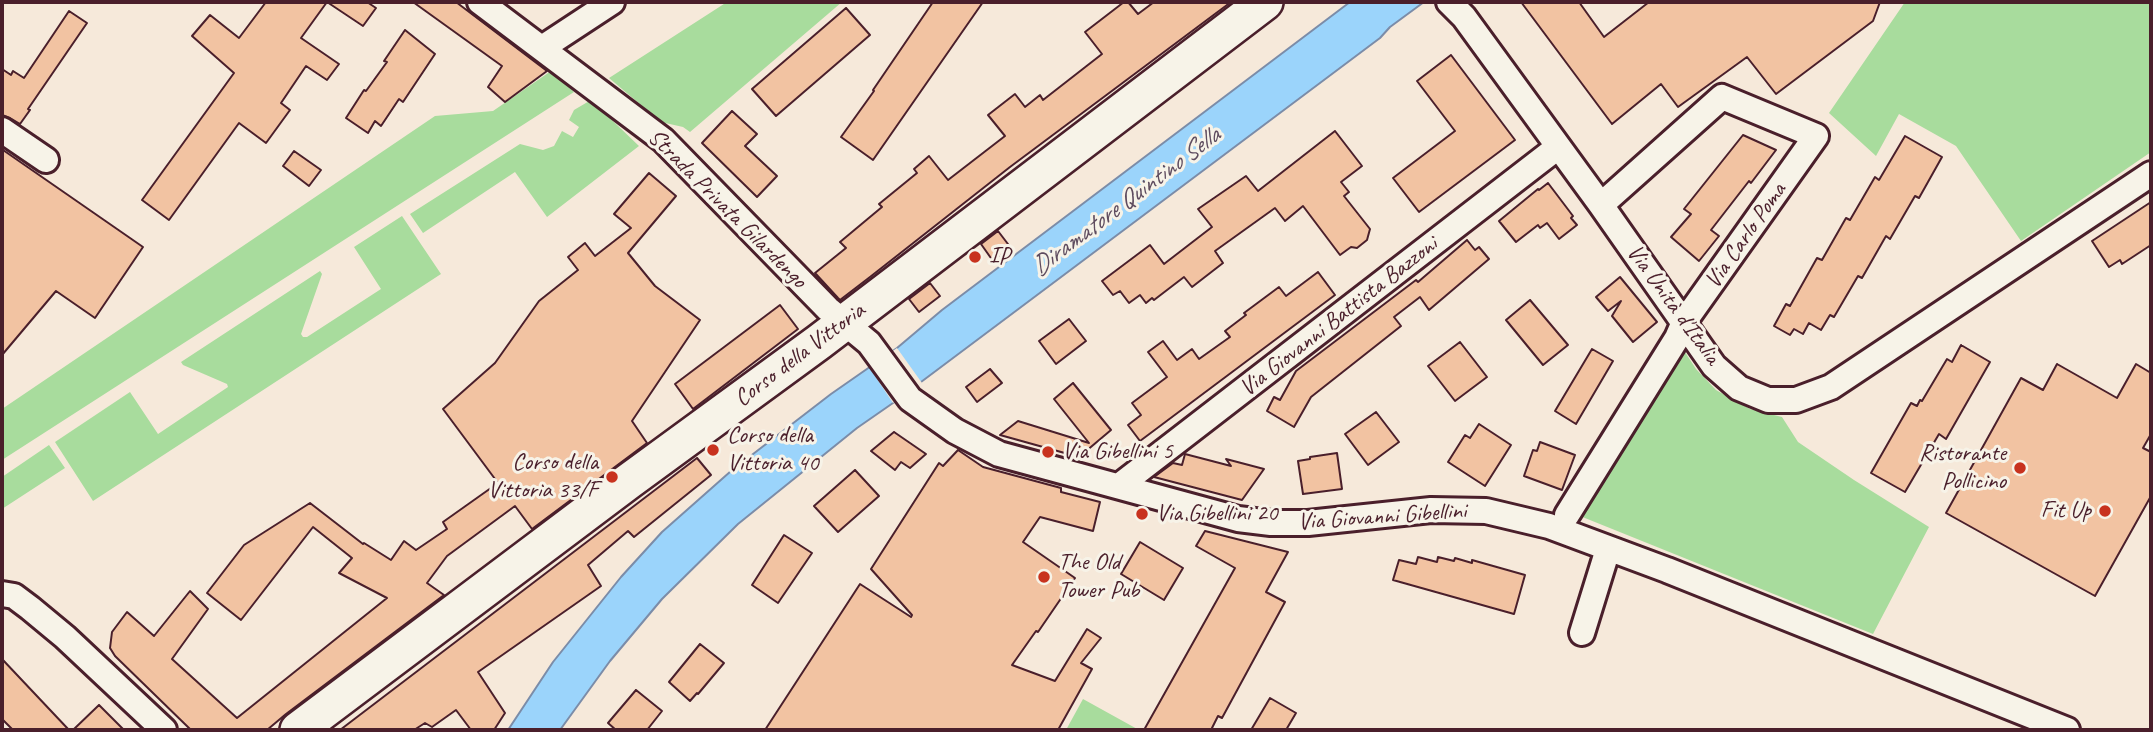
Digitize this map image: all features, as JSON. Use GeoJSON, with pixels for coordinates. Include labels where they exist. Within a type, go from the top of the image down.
{"type":"FeatureCollection","features":[{"type":"Feature","properties":{"kind":"main road","name":"Corso della Vittoria"},"geometry":{"type":"LineString","coordinates":[[298,730],[844,322],[1265,2]]}},
{"type":"Feature","properties":{"kind":"street","name":"Strada Privata Gilardengo"},"geometry":{"type":"LineString","coordinates":[[480,2],[663,140],[828,309],[844,322]]}},
{"type":"Feature","properties":{"kind":"street","name":"Via Unità d'Italia"},"geometry":{"type":"LineString","coordinates":[[1449,2],[1464,17],[1601,205],[1714,366],[1739,388],[1768,400],[1796,400],[1831,387],[2151,174]]}},
{"type":"Feature","properties":{"kind":"street"},"geometry":{"type":"LineString","coordinates":[[542,48],[607,3]]}},
{"type":"Feature","properties":{"kind":"street","name":"Via Carlo Poma"},"geometry":{"type":"LineString","coordinates":[[1567,515],[1684,323],[1816,136],[1721,97],[1601,205]]}},
{"type":"Feature","properties":{"kind":"street"},"geometry":{"type":"LineString","coordinates":[[2,130],[46,160]]}},
{"type":"Feature","properties":{"kind":"street","name":"Via Giovanni Battista Bazzoni"},"geometry":{"type":"LineString","coordinates":[[1119,486],[1558,147]]}},
{"type":"Feature","properties":{"kind":"street","name":"Via Giovanni Gibellini"},"geometry":{"type":"LineString","coordinates":[[844,322],[869,343],[910,399],[955,431],[999,454],[1238,519],[1271,523],[1308,523],[1432,510],[1486,511],[1549,526],[1667,570],[2037,725],[2067,730]]}},
{"type":"Feature","properties":{"kind":"street"},"geometry":{"type":"LineString","coordinates":[[1582,633],[1608,549]]}},
{"type":"Feature","properties":{"kind":"street"},"geometry":{"type":"LineString","coordinates":[[2,594],[14,596],[65,637],[164,730]]}},
{"type":"Feature","properties":{"kind":"green space"},"geometry":{"type":"Polygon","coordinates":[[[727,2],[842,2],[690,132],[683,127],[661,122],[609,78],[727,2]]]}},
{"type":"Feature","properties":{"kind":"green space"},"geometry":{"type":"Polygon","coordinates":[[[1905,2],[2151,2],[2151,152],[2021,241],[1956,146],[1899,114],[1876,156],[1829,113],[1905,2]]]}},
{"type":"Feature","properties":{"kind":"green space"},"geometry":{"type":"Polygon","coordinates":[[[551,71],[574,92],[2,460],[2,409],[435,116],[493,111],[551,71]]]}},
{"type":"Feature","properties":{"kind":"green space"},"geometry":{"type":"Polygon","coordinates":[[[591,100],[639,146],[547,217],[515,172],[423,233],[410,214],[520,144],[543,150],[554,146],[562,131],[573,137],[579,127],[569,120],[574,110],[591,100]]]}},
{"type":"Feature","properties":{"kind":"green space"},"geometry":{"type":"Polygon","coordinates":[[[402,216],[441,274],[93,501],[55,442],[130,392],[158,434],[228,387],[227,384],[181,362],[320,271],[322,274],[301,334],[303,337],[381,289],[354,247],[402,216]]]}},
{"type":"Feature","properties":{"kind":"green space"},"geometry":{"type":"Polygon","coordinates":[[[1681,346],[1696,369],[1716,390],[1750,409],[1782,417],[1798,442],[1929,527],[1873,634],[1575,514],[1681,346]]]}},
{"type":"Feature","properties":{"kind":"green space"},"geometry":{"type":"Polygon","coordinates":[[[49,445],[65,468],[2,509],[2,477],[49,445]]]}},
{"type":"Feature","properties":{"kind":"green space"},"geometry":{"type":"Polygon","coordinates":[[[1083,699],[1139,730],[1066,730],[1083,699]]]}},
{"type":"Feature","properties":{"kind":"water","name":"Diramatore Quintino Sella"},"geometry":{"type":"Polygon","coordinates":[[[1350,2],[1424,2],[1390,27],[1380,38],[857,428],[738,524],[662,599],[610,661],[560,730],[508,730],[553,662],[621,577],[662,532],[731,471],[831,394],[897,348],[942,310],[1350,2]]]}},
{"type":"Feature","properties":{"kind":"pier"},"geometry":{"type":"Polygon","coordinates":[[[897,348],[922,383],[893,403],[869,367],[897,348]]]}},
{"type":"Feature","properties":{"kind":"building"},"geometry":{"type":"Polygon","coordinates":[[[266,2],[327,2],[301,38],[339,64],[327,80],[306,66],[281,103],[290,110],[266,143],[239,123],[169,220],[142,200],[234,73],[192,36],[210,15],[239,38],[266,2]]]}},
{"type":"Feature","properties":{"kind":"building"},"geometry":{"type":"Polygon","coordinates":[[[327,2],[367,2],[376,8],[363,26],[327,2]]]}},
{"type":"Feature","properties":{"kind":"building"},"geometry":{"type":"Polygon","coordinates":[[[413,2],[456,2],[547,71],[505,102],[488,87],[502,66],[413,2]]]}},
{"type":"Feature","properties":{"kind":"building"},"geometry":{"type":"Polygon","coordinates":[[[933,2],[983,2],[873,160],[841,137],[933,2]]]}},
{"type":"Feature","properties":{"kind":"building"},"geometry":{"type":"Polygon","coordinates":[[[1124,2],[1128,2],[1138,14],[1154,2],[1231,2],[1010,167],[840,300],[815,273],[846,248],[840,242],[882,207],[879,204],[917,173],[914,169],[929,156],[948,180],[1005,136],[988,115],[1015,94],[1025,107],[1040,95],[1043,100],[1102,54],[1085,32],[1124,2]]]}},
{"type":"Feature","properties":{"kind":"building"},"geometry":{"type":"Polygon","coordinates":[[[1521,2],[1579,2],[1604,37],[1649,2],[1880,2],[1873,21],[1776,94],[1747,57],[1678,107],[1661,84],[1612,124],[1521,2]]]}},
{"type":"Feature","properties":{"kind":"building"},"geometry":{"type":"Polygon","coordinates":[[[846,8],[870,35],[776,116],[752,89],[846,8]]]}},
{"type":"Feature","properties":{"kind":"building"},"geometry":{"type":"Polygon","coordinates":[[[69,11],[87,23],[20,124],[2,115],[2,69],[11,75],[13,71],[24,78],[69,11]]]}},
{"type":"Feature","properties":{"kind":"building"},"geometry":{"type":"Polygon","coordinates":[[[405,30],[435,54],[403,102],[399,99],[381,126],[375,121],[368,133],[346,118],[387,62],[384,61],[405,30]]]}},
{"type":"Feature","properties":{"kind":"building"},"geometry":{"type":"Polygon","coordinates":[[[1451,55],[1515,140],[1419,212],[1393,178],[1455,131],[1417,81],[1451,55]]]}},
{"type":"Feature","properties":{"kind":"building"},"geometry":{"type":"Polygon","coordinates":[[[732,111],[757,134],[745,146],[777,176],[757,197],[702,143],[732,111]]]}},
{"type":"Feature","properties":{"kind":"building"},"geometry":{"type":"Polygon","coordinates":[[[1335,131],[1362,166],[1341,182],[1349,192],[1344,196],[1370,229],[1367,240],[1357,248],[1351,247],[1340,255],[1303,206],[1285,221],[1275,208],[1215,251],[1223,263],[1192,287],[1184,277],[1154,300],[1152,298],[1146,303],[1140,295],[1129,303],[1120,291],[1113,295],[1102,281],[1150,245],[1164,264],[1212,227],[1198,209],[1246,176],[1258,191],[1335,131]]]}},
{"type":"Feature","properties":{"kind":"building"},"geometry":{"type":"Polygon","coordinates":[[[1743,135],[1776,150],[1711,230],[1719,236],[1699,261],[1671,237],[1691,214],[1684,209],[1743,135]]]}},
{"type":"Feature","properties":{"kind":"building"},"geometry":{"type":"Polygon","coordinates":[[[1905,136],[1942,157],[1919,198],[1915,196],[1890,239],[1886,236],[1862,278],[1858,276],[1834,317],[1830,315],[1821,330],[1809,323],[1803,334],[1794,329],[1790,335],[1774,326],[1786,304],[1790,306],[1817,258],[1822,260],[1846,218],[1850,220],[1875,177],[1879,180],[1905,136]]]}},
{"type":"Feature","properties":{"kind":"building"},"geometry":{"type":"Polygon","coordinates":[[[2,148],[143,247],[95,318],[56,291],[2,355],[2,148]]]}},
{"type":"Feature","properties":{"kind":"building"},"geometry":{"type":"Polygon","coordinates":[[[294,151],[321,170],[309,186],[283,166],[294,151]]]}},
{"type":"Feature","properties":{"kind":"building"},"geometry":{"type":"Polygon","coordinates":[[[649,173],[676,196],[628,253],[655,286],[700,320],[632,421],[647,443],[532,529],[515,506],[447,556],[427,583],[444,595],[267,730],[191,730],[110,648],[112,632],[127,612],[154,636],[190,591],[208,609],[172,659],[237,718],[387,598],[339,573],[352,558],[313,527],[241,620],[207,593],[244,545],[310,503],[363,544],[391,560],[404,541],[416,550],[447,529],[443,522],[498,483],[443,409],[495,363],[539,301],[578,270],[568,257],[585,243],[595,256],[631,228],[614,214],[649,173]]]}},
{"type":"Feature","properties":{"kind":"building"},"geometry":{"type":"Polygon","coordinates":[[[1548,183],[1577,225],[1559,239],[1547,223],[1540,228],[1538,225],[1516,242],[1499,221],[1548,183]]]}},
{"type":"Feature","properties":{"kind":"building"},"geometry":{"type":"Polygon","coordinates":[[[2151,202],[2151,245],[2122,264],[2120,260],[2109,267],[2092,241],[2151,202]]]}},
{"type":"Feature","properties":{"kind":"building"},"geometry":{"type":"Polygon","coordinates":[[[998,231],[1011,248],[993,261],[981,244],[998,231]]]}},
{"type":"Feature","properties":{"kind":"building"},"geometry":{"type":"Polygon","coordinates":[[[1467,240],[1475,250],[1479,247],[1489,259],[1429,310],[1420,297],[1394,317],[1401,326],[1311,397],[1294,427],[1267,411],[1274,397],[1280,400],[1296,371],[1416,280],[1418,282],[1467,240]]]}},
{"type":"Feature","properties":{"kind":"building"},"geometry":{"type":"Polygon","coordinates":[[[1318,272],[1335,295],[1140,441],[1128,425],[1141,415],[1132,403],[1167,377],[1148,352],[1163,341],[1177,360],[1192,349],[1199,359],[1230,337],[1225,331],[1279,287],[1286,296],[1318,272]]]}},
{"type":"Feature","properties":{"kind":"building"},"geometry":{"type":"Polygon","coordinates":[[[1620,277],[1657,322],[1633,342],[1612,316],[1621,301],[1608,311],[1596,297],[1620,277]]]}},
{"type":"Feature","properties":{"kind":"building"},"geometry":{"type":"Polygon","coordinates":[[[930,283],[940,296],[919,312],[909,299],[930,283]]]}},
{"type":"Feature","properties":{"kind":"building"},"geometry":{"type":"Polygon","coordinates":[[[1530,300],[1568,345],[1543,365],[1506,320],[1530,300]]]}},
{"type":"Feature","properties":{"kind":"building"},"geometry":{"type":"Polygon","coordinates":[[[780,305],[798,329],[693,409],[675,384],[780,305]]]}},
{"type":"Feature","properties":{"kind":"building"},"geometry":{"type":"Polygon","coordinates":[[[1069,319],[1086,341],[1056,364],[1039,341],[1069,319]]]}},
{"type":"Feature","properties":{"kind":"building"},"geometry":{"type":"Polygon","coordinates":[[[1460,342],[1487,377],[1455,401],[1428,366],[1460,342]]]}},
{"type":"Feature","properties":{"kind":"building"},"geometry":{"type":"Polygon","coordinates":[[[1961,345],[1990,362],[1946,439],[1939,434],[1905,492],[1871,473],[1911,403],[1917,406],[1920,400],[1922,401],[1947,359],[1952,362],[1961,345]]]}},
{"type":"Feature","properties":{"kind":"building"},"geometry":{"type":"Polygon","coordinates":[[[1592,349],[1613,361],[1576,424],[1555,411],[1592,349]]]}},
{"type":"Feature","properties":{"kind":"building"},"geometry":{"type":"Polygon","coordinates":[[[2057,364],[2117,398],[2136,364],[2151,373],[2151,434],[2143,448],[2151,452],[2151,496],[2095,596],[1946,513],[2021,378],[2043,390],[2057,364]]]}},
{"type":"Feature","properties":{"kind":"building"},"geometry":{"type":"Polygon","coordinates":[[[990,369],[1002,383],[977,402],[966,387],[990,369]]]}},
{"type":"Feature","properties":{"kind":"building"},"geometry":{"type":"Polygon","coordinates":[[[1073,383],[1111,430],[1079,457],[1000,435],[1018,421],[1089,443],[1054,399],[1073,383]]]}},
{"type":"Feature","properties":{"kind":"building"},"geometry":{"type":"Polygon","coordinates":[[[1376,412],[1399,442],[1368,465],[1345,434],[1376,412]]]}},
{"type":"Feature","properties":{"kind":"building"},"geometry":{"type":"Polygon","coordinates":[[[1479,424],[1511,445],[1485,486],[1448,462],[1465,435],[1470,438],[1479,424]]]}},
{"type":"Feature","properties":{"kind":"building"},"geometry":{"type":"Polygon","coordinates":[[[894,432],[926,454],[910,468],[901,462],[895,470],[871,451],[894,432]]]}},
{"type":"Feature","properties":{"kind":"building"},"geometry":{"type":"Polygon","coordinates":[[[1540,442],[1575,455],[1562,490],[1524,476],[1533,450],[1537,451],[1540,442]]]}},
{"type":"Feature","properties":{"kind":"building"},"geometry":{"type":"Polygon","coordinates":[[[958,450],[983,467],[1061,488],[1061,492],[1100,502],[1093,531],[1040,517],[1023,542],[1075,578],[1012,665],[1055,681],[1087,629],[1101,638],[1081,663],[1092,669],[1058,730],[765,730],[860,584],[911,617],[871,569],[939,463],[943,466],[958,450]]]}},
{"type":"Feature","properties":{"kind":"building"},"geometry":{"type":"Polygon","coordinates":[[[1337,453],[1342,489],[1303,494],[1298,461],[1337,453]]]}},
{"type":"Feature","properties":{"kind":"building"},"geometry":{"type":"Polygon","coordinates":[[[1185,454],[1231,466],[1226,459],[1264,469],[1242,500],[1154,477],[1173,463],[1182,465],[1185,454]]]}},
{"type":"Feature","properties":{"kind":"building"},"geometry":{"type":"Polygon","coordinates":[[[697,458],[711,475],[634,537],[628,531],[588,565],[601,586],[478,672],[505,713],[494,730],[471,730],[456,710],[432,727],[425,723],[414,730],[340,730],[697,458]]]}},
{"type":"Feature","properties":{"kind":"building"},"geometry":{"type":"Polygon","coordinates":[[[855,470],[879,496],[838,532],[814,506],[855,470]]]}},
{"type":"Feature","properties":{"kind":"building"},"geometry":{"type":"Polygon","coordinates":[[[1205,531],[1288,552],[1266,592],[1285,602],[1222,718],[1218,716],[1211,730],[1144,730],[1235,568],[1196,546],[1205,531]]]}},
{"type":"Feature","properties":{"kind":"building"},"geometry":{"type":"Polygon","coordinates":[[[784,535],[812,553],[778,603],[752,585],[784,535]]]}},
{"type":"Feature","properties":{"kind":"building"},"geometry":{"type":"Polygon","coordinates":[[[1140,542],[1183,568],[1164,600],[1121,574],[1140,542]]]}},
{"type":"Feature","properties":{"kind":"building"},"geometry":{"type":"Polygon","coordinates":[[[1418,557],[1437,562],[1438,557],[1472,563],[1472,560],[1525,575],[1514,614],[1393,580],[1399,560],[1416,564],[1418,557]]]}},
{"type":"Feature","properties":{"kind":"building"},"geometry":{"type":"Polygon","coordinates":[[[700,644],[724,663],[690,701],[669,682],[700,644]]]}},
{"type":"Feature","properties":{"kind":"building"},"geometry":{"type":"Polygon","coordinates":[[[2,659],[69,730],[13,730],[2,719],[2,659]]]}},
{"type":"Feature","properties":{"kind":"building"},"geometry":{"type":"Polygon","coordinates":[[[636,690],[662,711],[647,730],[616,730],[608,723],[636,690]]]}},
{"type":"Feature","properties":{"kind":"building"},"geometry":{"type":"Polygon","coordinates":[[[1270,698],[1296,713],[1286,730],[1251,730],[1270,698]]]}},
{"type":"Feature","properties":{"kind":"building"},"geometry":{"type":"Polygon","coordinates":[[[99,705],[124,730],[73,730],[99,705]]]}},
{"type":"Feature","properties":{"kind":"place","name":"IP"},"geometry":{"type":"Point","coordinates":[975,257]}},
{"type":"Feature","properties":{"kind":"place","name":"Corso della Vittoria 40"},"geometry":{"type":"Point","coordinates":[713,450]}},
{"type":"Feature","properties":{"kind":"place","name":"Via Gibellini 5"},"geometry":{"type":"Point","coordinates":[1048,452]}},
{"type":"Feature","properties":{"kind":"place","name":"Ristorante Pollicino"},"geometry":{"type":"Point","coordinates":[2020,468]}},
{"type":"Feature","properties":{"kind":"place","name":"Corso della Vittoria 33/F"},"geometry":{"type":"Point","coordinates":[612,477]}},
{"type":"Feature","properties":{"kind":"place","name":"Fit Up"},"geometry":{"type":"Point","coordinates":[2105,511]}},
{"type":"Feature","properties":{"kind":"place","name":"Via Gibellini 20"},"geometry":{"type":"Point","coordinates":[1142,514]}},
{"type":"Feature","properties":{"kind":"place","name":"The Old Tower Pub"},"geometry":{"type":"Point","coordinates":[1044,577]}}]}
